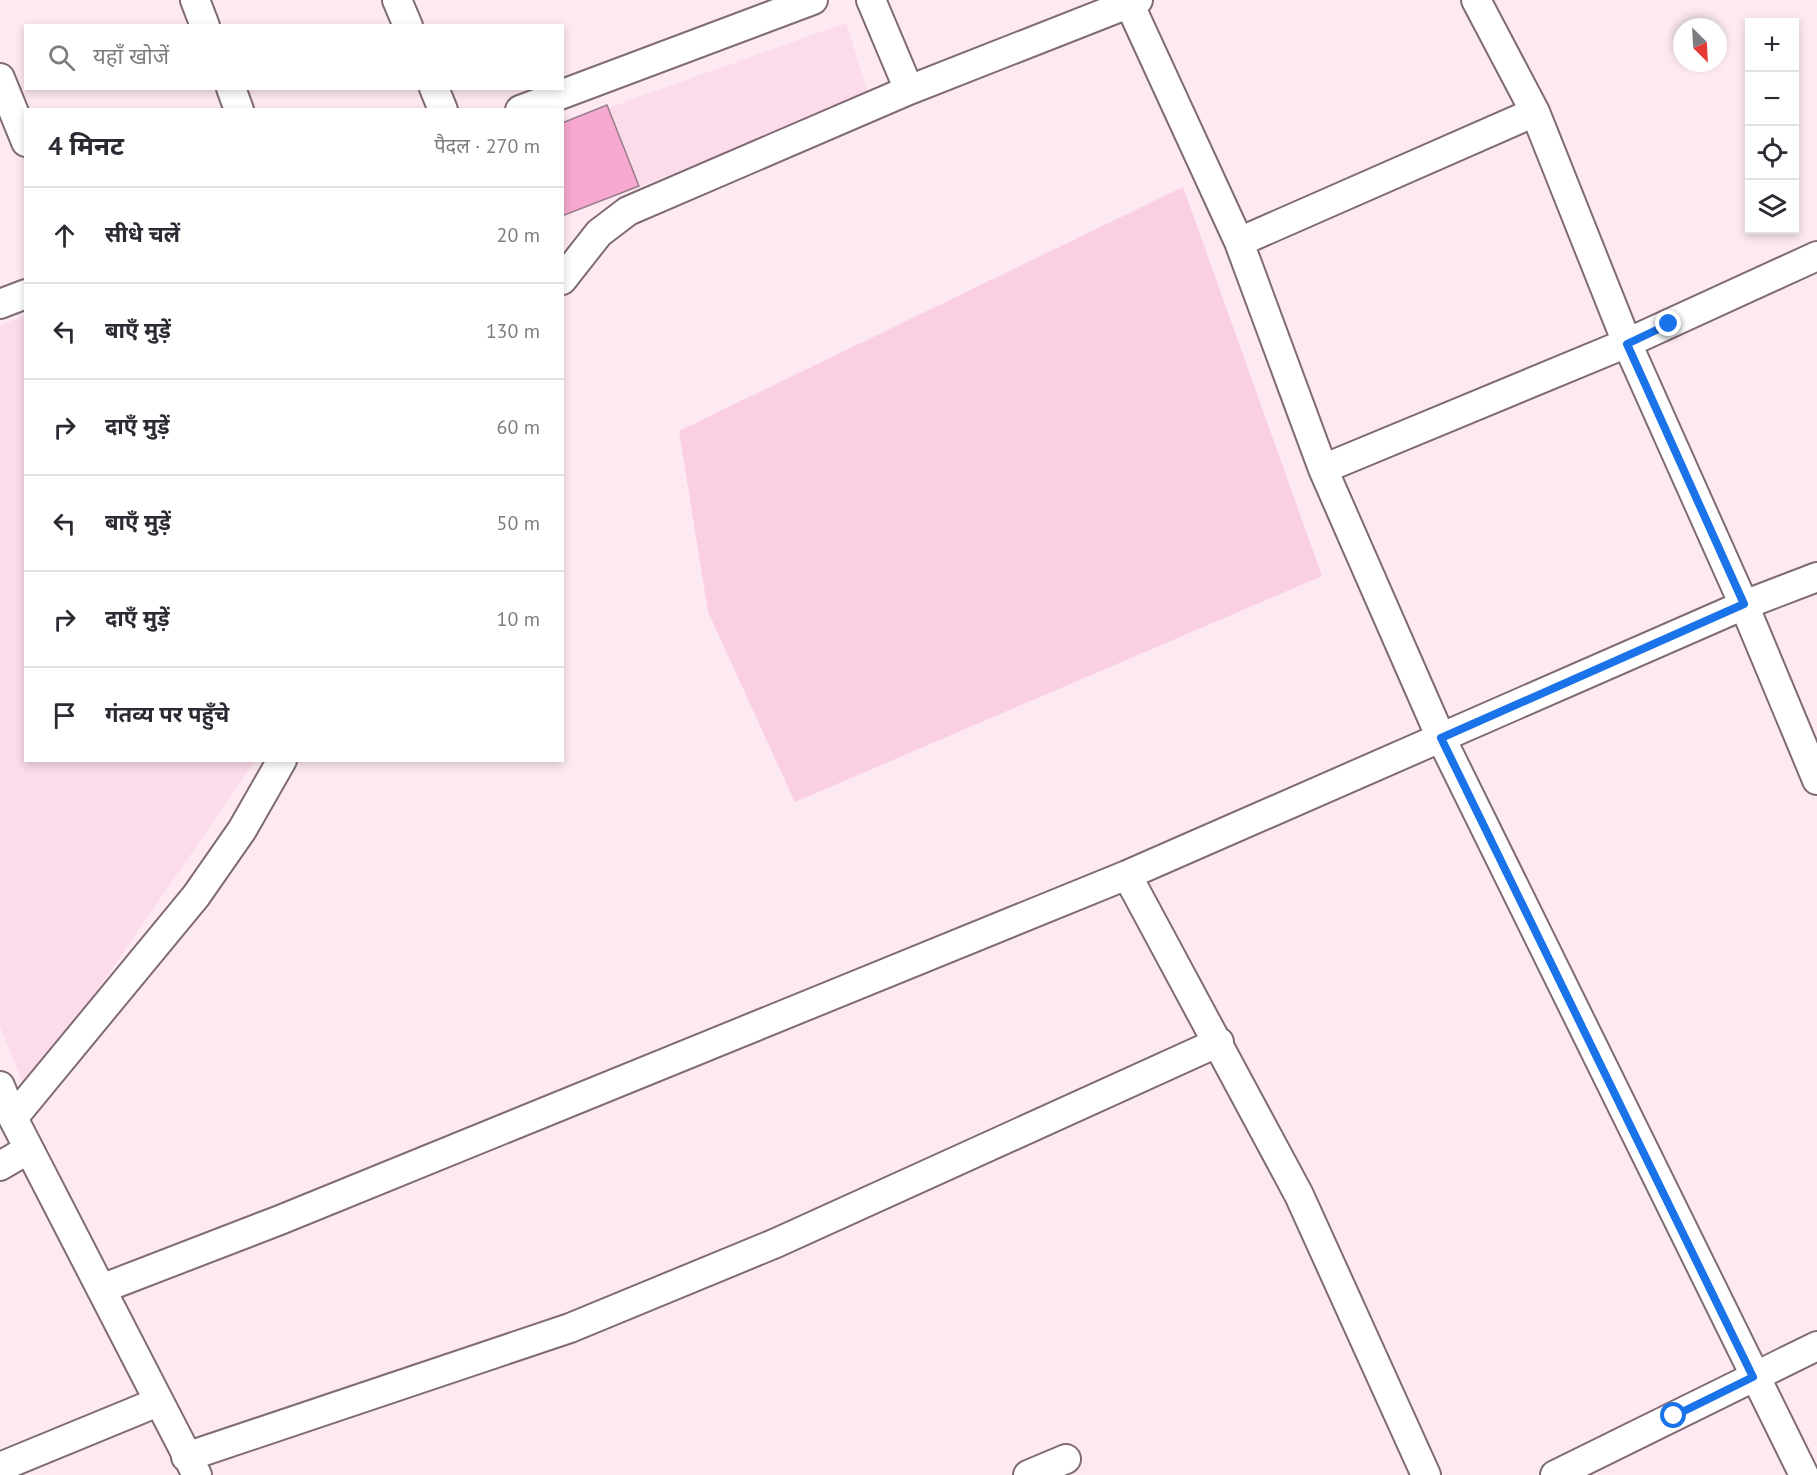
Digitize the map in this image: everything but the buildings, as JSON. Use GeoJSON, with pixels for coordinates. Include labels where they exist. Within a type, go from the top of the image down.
{"type":"FeatureCollection","features":[{"type":"Feature","properties":{"kind":"street"},"geometry":{"type":"LineString","coordinates":[[195,0],[204,24]]}},
{"type":"Feature","properties":{"kind":"street"},"geometry":{"type":"LineString","coordinates":[[397,0],[407,24]]}},
{"type":"Feature","properties":{"kind":"street"},"geometry":{"type":"LineString","coordinates":[[525,108],[813,0]]}},
{"type":"Feature","properties":{"kind":"street"},"geometry":{"type":"LineString","coordinates":[[871,0],[909,90]]}},
{"type":"Feature","properties":{"kind":"street"},"geometry":{"type":"LineString","coordinates":[[1476,0],[1535,112],[1627,344],[1744,604],[1817,780]]}},
{"type":"Feature","properties":{"kind":"street"},"geometry":{"type":"LineString","coordinates":[[564,277],[599,233],[628,211],[909,90],[1134,2],[1239,242],[1323,469],[1441,738],[1803,1475]]}},
{"type":"Feature","properties":{"kind":"street"},"geometry":{"type":"LineString","coordinates":[[0,78],[24,137]]}},
{"type":"Feature","properties":{"kind":"street"},"geometry":{"type":"LineString","coordinates":[[232,90],[238,108]]}},
{"type":"Feature","properties":{"kind":"street"},"geometry":{"type":"LineString","coordinates":[[435,90],[442,108]]}},
{"type":"Feature","properties":{"kind":"street"},"geometry":{"type":"LineString","coordinates":[[1239,242],[1535,112]]}},
{"type":"Feature","properties":{"kind":"street"},"geometry":{"type":"LineString","coordinates":[[1323,469],[1627,344],[1817,256]]}},
{"type":"Feature","properties":{"kind":"street"},"geometry":{"type":"LineString","coordinates":[[0,304],[24,295]]}},
{"type":"Feature","properties":{"kind":"street"},"geometry":{"type":"LineString","coordinates":[[101,1288],[280,1220],[1127,875],[1744,604],[1817,577]]}},
{"type":"Feature","properties":{"kind":"street"},"geometry":{"type":"LineString","coordinates":[[13,1118],[196,896],[242,830],[281,762]]}},
{"type":"Feature","properties":{"kind":"street"},"geometry":{"type":"LineString","coordinates":[[1127,875],[1219,1042],[1299,1195],[1426,1475]]}},
{"type":"Feature","properties":{"kind":"street"},"geometry":{"type":"LineString","coordinates":[[0,1086],[13,1118],[191,1466],[580,1324],[776,1244],[1219,1042]]}},
{"type":"Feature","properties":{"kind":"street"},"geometry":{"type":"LineString","coordinates":[[0,1166],[29,1149]]}},
{"type":"Feature","properties":{"kind":"street"},"geometry":{"type":"LineString","coordinates":[[1555,1475],[1817,1346]]}},
{"type":"Feature","properties":{"kind":"street"},"geometry":{"type":"LineString","coordinates":[[0,1467],[158,1402]]}},
{"type":"Feature","properties":{"kind":"street"},"geometry":{"type":"LineString","coordinates":[[1028,1475],[1066,1459]]}},
{"type":"Feature","properties":{"kind":"shaded area"},"geometry":{"type":"Polygon","coordinates":[[[846,23],[869,97],[564,216],[564,124],[846,23]]]}},
{"type":"Feature","properties":{"kind":"shaded area"},"geometry":{"type":"Polygon","coordinates":[[[1183,187],[1322,576],[795,802],[708,612],[679,431],[1183,187]]]}},
{"type":"Feature","properties":{"kind":"shaded area"},"geometry":{"type":"Polygon","coordinates":[[[24,316],[24,762],[254,762],[27,1092],[0,1027],[0,325],[24,316]]]}},
{"type":"Feature","properties":{"kind":"route"},"geometry":{"type":"LineString","coordinates":[[1669,324],[1627,344],[1744,604],[1441,738],[1753,1377],[1674,1416]]}}]}
